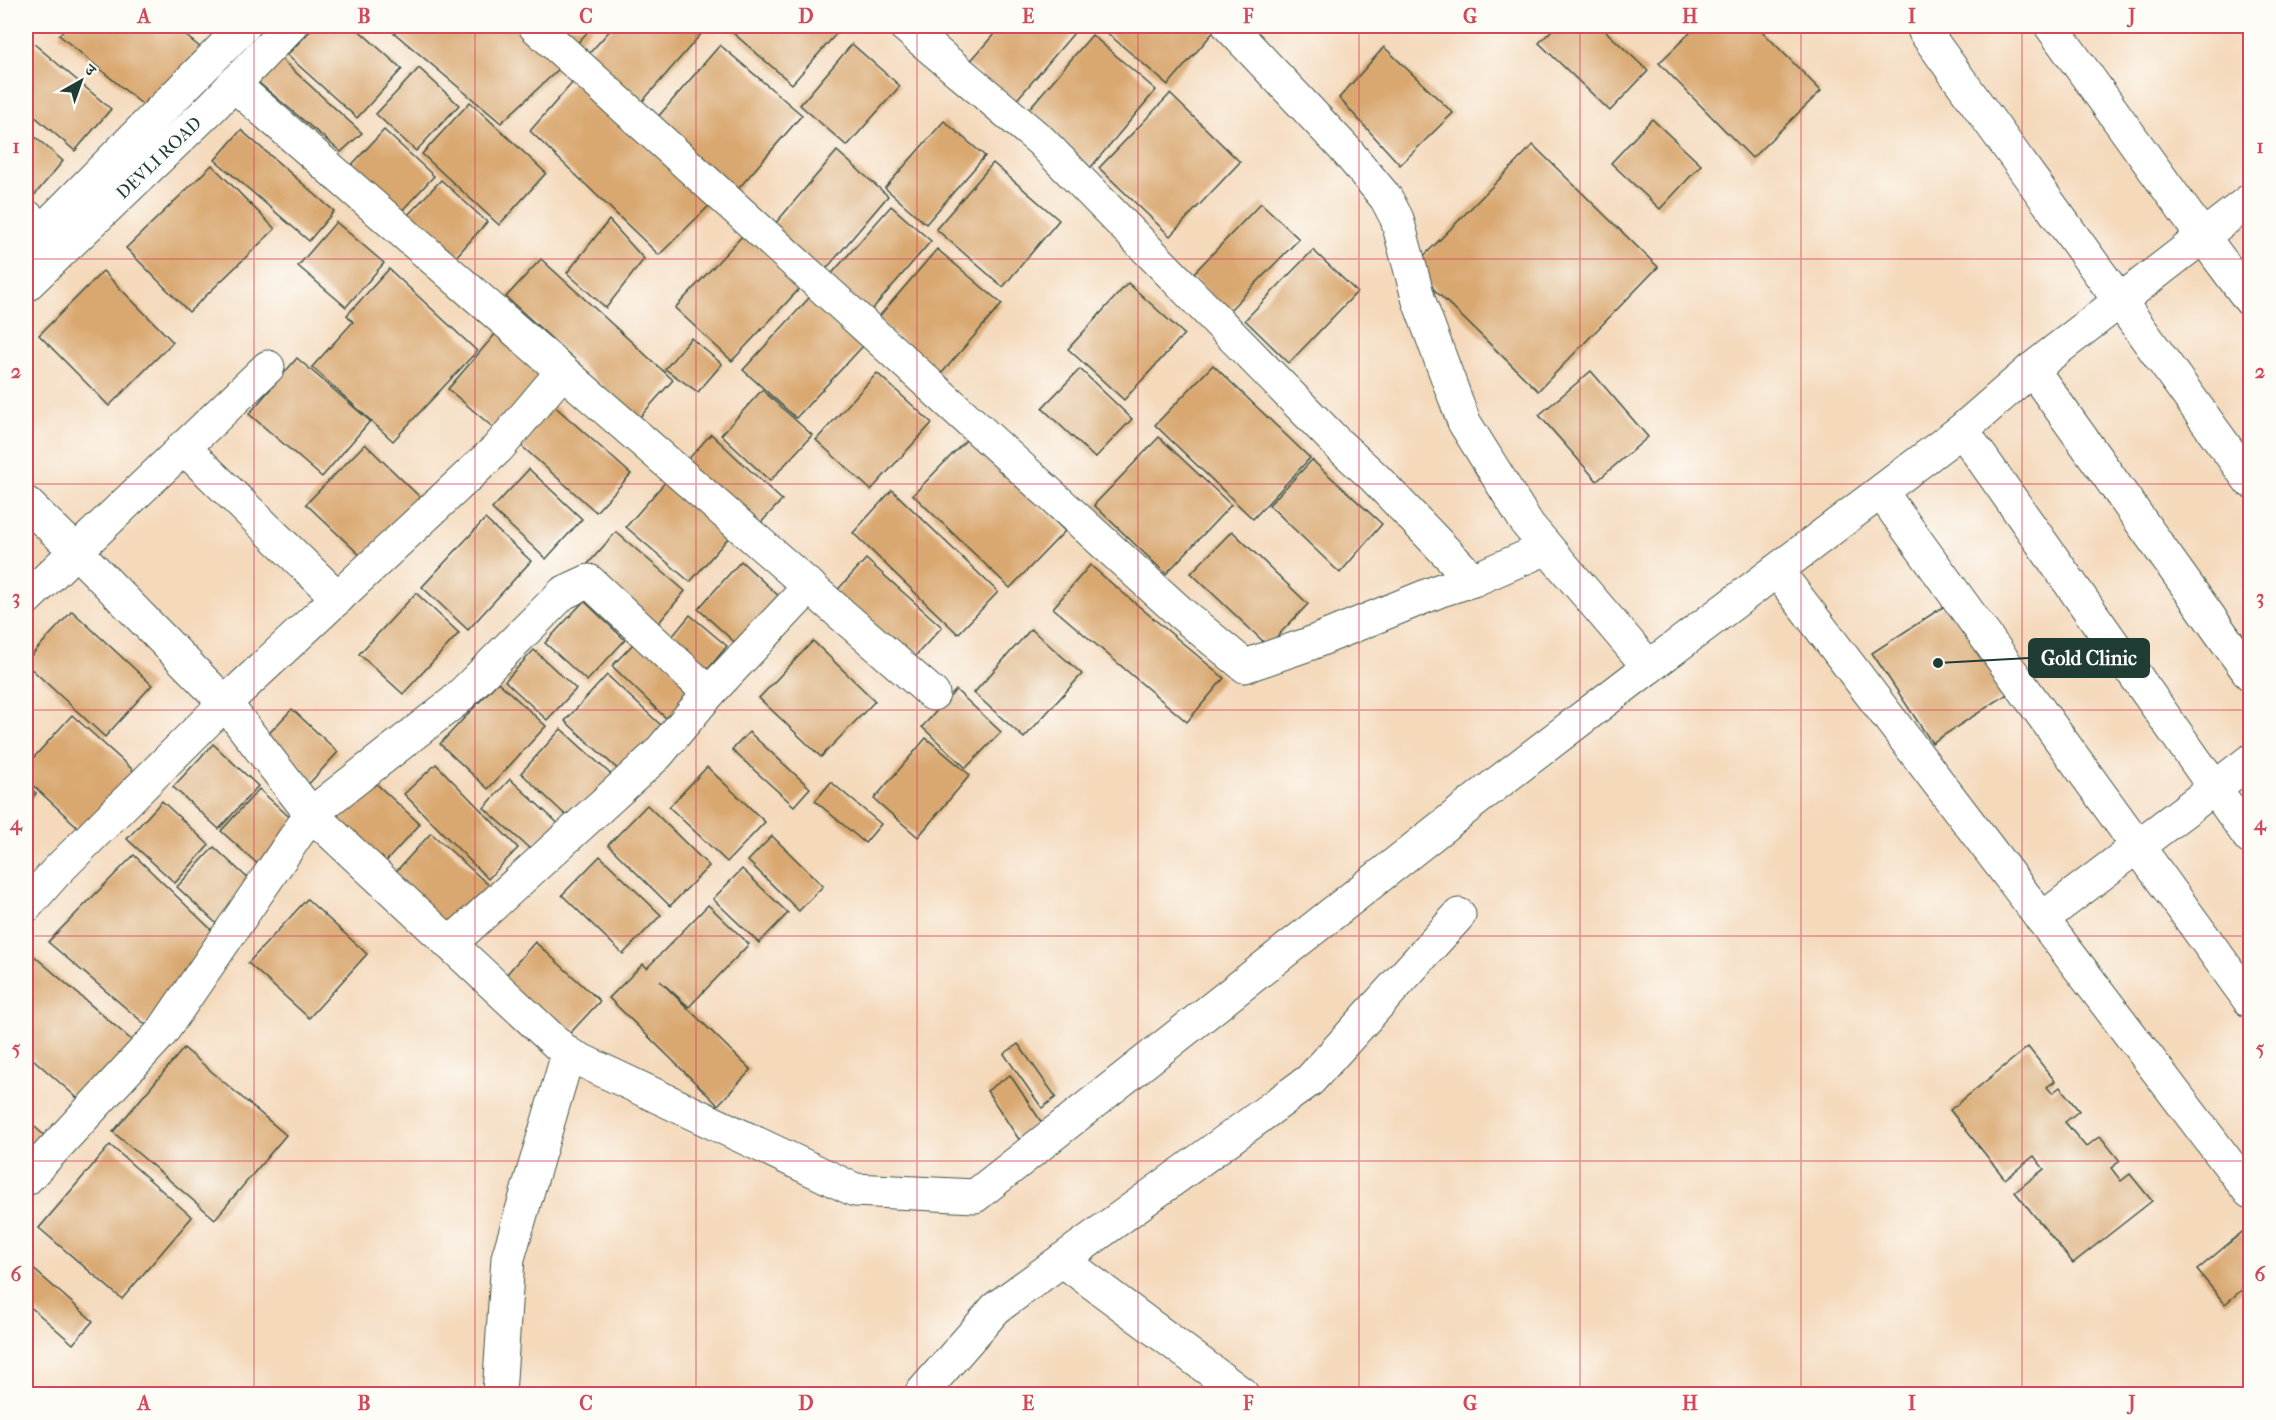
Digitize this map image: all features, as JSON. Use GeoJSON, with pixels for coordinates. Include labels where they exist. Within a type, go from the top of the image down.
{"type":"FeatureCollection","features":[{"type":"Feature","properties":{"kind":"street","name":"DEVLI ROAD"},"geometry":{"type":"LineString","coordinates":[[31,231],[244,26]]}},
{"type":"Feature","properties":{"kind":"street","name":"DEVLI ROAD"},"geometry":{"type":"LineString","coordinates":[[26,285],[212,107],[291,26]]}},
{"type":"Feature","properties":{"kind":"street"},"geometry":{"type":"LineString","coordinates":[[535,26],[1165,598],[1245,666],[1309,644],[1441,590],[1473,580],[1547,548]]}},
{"type":"Feature","properties":{"kind":"street"},"geometry":{"type":"LineString","coordinates":[[905,26],[1041,141],[1473,580]]}},
{"type":"Feature","properties":{"kind":"street"},"geometry":{"type":"LineString","coordinates":[[1229,26],[1345,149],[1386,198],[1397,219],[1419,301],[1464,422],[1528,525],[1649,668]]}},
{"type":"Feature","properties":{"kind":"street"},"geometry":{"type":"LineString","coordinates":[[2051,26],[2250,300]]}},
{"type":"Feature","properties":{"kind":"street"},"geometry":{"type":"LineString","coordinates":[[1925,32],[2250,481]]}},
{"type":"Feature","properties":{"kind":"street"},"geometry":{"type":"LineString","coordinates":[[233,84],[933,694]]}},
{"type":"Feature","properties":{"kind":"street"},"geometry":{"type":"LineString","coordinates":[[26,502],[225,703],[311,814],[568,1054],[855,1190],[975,1196],[1495,785],[1962,430],[2032,369],[2250,200]]}},
{"type":"Feature","properties":{"kind":"street"},"geometry":{"type":"LineString","coordinates":[[26,599],[268,367]]}},
{"type":"Feature","properties":{"kind":"street"},"geometry":{"type":"LineString","coordinates":[[2032,369],[2250,674]]}},
{"type":"Feature","properties":{"kind":"street"},"geometry":{"type":"LineString","coordinates":[[26,906],[56,872],[225,703],[498,448],[562,372]]}},
{"type":"Feature","properties":{"kind":"street"},"geometry":{"type":"LineString","coordinates":[[1962,430],[2250,838]]}},
{"type":"Feature","properties":{"kind":"street"},"geometry":{"type":"LineString","coordinates":[[183,447],[338,598]]}},
{"type":"Feature","properties":{"kind":"street"},"geometry":{"type":"LineString","coordinates":[[1881,492],[2250,1001]]}},
{"type":"Feature","properties":{"kind":"street"},"geometry":{"type":"LineString","coordinates":[[1778,572],[2250,1192]]}},
{"type":"Feature","properties":{"kind":"street"},"geometry":{"type":"LineString","coordinates":[[26,1179],[162,1032],[311,814],[454,702],[563,593],[589,581],[710,693]]}},
{"type":"Feature","properties":{"kind":"street"},"geometry":{"type":"LineString","coordinates":[[450,944],[658,754],[710,693],[810,586]]}},
{"type":"Feature","properties":{"kind":"street"},"geometry":{"type":"LineString","coordinates":[[2042,919],[2250,761]]}},
{"type":"Feature","properties":{"kind":"street"},"geometry":{"type":"LineString","coordinates":[[921,1395],[996,1308],[1310,1080],[1459,915]]}},
{"type":"Feature","properties":{"kind":"street"},"geometry":{"type":"LineString","coordinates":[[500,1395],[508,1258],[568,1054]]}},
{"type":"Feature","properties":{"kind":"street"},"geometry":{"type":"LineString","coordinates":[[1062,1260],[1242,1395]]}},
{"type":"Feature","properties":{"kind":"building"},"geometry":{"type":"Polygon","coordinates":[[[67,26],[174,26],[201,48],[149,110],[59,35],[67,26]]]}},
{"type":"Feature","properties":{"kind":"building"},"geometry":{"type":"Polygon","coordinates":[[[315,26],[354,26],[402,69],[357,118],[287,55],[315,26]]]}},
{"type":"Feature","properties":{"kind":"building"},"geometry":{"type":"Polygon","coordinates":[[[386,26],[518,26],[562,66],[501,123],[386,26]]]}},
{"type":"Feature","properties":{"kind":"building"},"geometry":{"type":"Polygon","coordinates":[[[547,26],[593,26],[573,48],[547,26]]]}},
{"type":"Feature","properties":{"kind":"building"},"geometry":{"type":"Polygon","coordinates":[[[614,26],[708,26],[641,103],[586,57],[614,26]]]}},
{"type":"Feature","properties":{"kind":"building"},"geometry":{"type":"Polygon","coordinates":[[[725,26],[843,26],[792,84],[725,26]]]}},
{"type":"Feature","properties":{"kind":"building"},"geometry":{"type":"Polygon","coordinates":[[[920,26],[943,26],[933,37],[920,26]]]}},
{"type":"Feature","properties":{"kind":"building"},"geometry":{"type":"Polygon","coordinates":[[[1001,26],[1080,26],[1014,103],[968,64],[1001,26]]]}},
{"type":"Feature","properties":{"kind":"building"},"geometry":{"type":"Polygon","coordinates":[[[1099,26],[1213,26],[1216,29],[1168,85],[1099,26]]]}},
{"type":"Feature","properties":{"kind":"building"},"geometry":{"type":"Polygon","coordinates":[[[1556,26],[1600,26],[1648,71],[1610,111],[1539,43],[1556,26]]]}},
{"type":"Feature","properties":{"kind":"building"},"geometry":{"type":"Polygon","coordinates":[[[1697,26],[1757,26],[1821,91],[1752,158],[1659,63],[1697,26]]]}},
{"type":"Feature","properties":{"kind":"building"},"geometry":{"type":"Polygon","coordinates":[[[1092,35],[1156,90],[1086,173],[1022,117],[1092,35]]]}},
{"type":"Feature","properties":{"kind":"building"},"geometry":{"type":"Polygon","coordinates":[[[26,37],[111,109],[75,151],[26,109],[26,37]]]}},
{"type":"Feature","properties":{"kind":"building"},"geometry":{"type":"Polygon","coordinates":[[[852,44],[900,86],[847,146],[800,105],[852,44]]]}},
{"type":"Feature","properties":{"kind":"building"},"geometry":{"type":"Polygon","coordinates":[[[720,45],[802,115],[733,195],[651,125],[720,45]]]}},
{"type":"Feature","properties":{"kind":"building"},"geometry":{"type":"Polygon","coordinates":[[[1384,47],[1453,113],[1400,165],[1339,98],[1384,47]]]}},
{"type":"Feature","properties":{"kind":"building"},"geometry":{"type":"Polygon","coordinates":[[[281,59],[362,133],[341,152],[258,82],[281,59]]]}},
{"type":"Feature","properties":{"kind":"building"},"geometry":{"type":"Polygon","coordinates":[[[419,68],[459,105],[416,151],[376,114],[419,68]]]}},
{"type":"Feature","properties":{"kind":"building"},"geometry":{"type":"Polygon","coordinates":[[[581,73],[717,198],[659,255],[530,131],[581,73]]]}},
{"type":"Feature","properties":{"kind":"building"},"geometry":{"type":"Polygon","coordinates":[[[1170,94],[1240,162],[1170,236],[1099,168],[1170,94]]]}},
{"type":"Feature","properties":{"kind":"building"},"geometry":{"type":"Polygon","coordinates":[[[470,102],[546,173],[499,225],[422,154],[470,102]]]}},
{"type":"Feature","properties":{"kind":"building"},"geometry":{"type":"Polygon","coordinates":[[[1652,119],[1701,165],[1660,209],[1611,163],[1652,119]]]}},
{"type":"Feature","properties":{"kind":"building"},"geometry":{"type":"Polygon","coordinates":[[[944,121],[985,156],[926,224],[885,188],[944,121]]]}},
{"type":"Feature","properties":{"kind":"building"},"geometry":{"type":"Polygon","coordinates":[[[26,129],[63,161],[27,204],[26,203],[26,129]]]}},
{"type":"Feature","properties":{"kind":"building"},"geometry":{"type":"Polygon","coordinates":[[[241,130],[334,211],[309,241],[215,160],[241,130]]]}},
{"type":"Feature","properties":{"kind":"building"},"geometry":{"type":"Polygon","coordinates":[[[384,130],[434,176],[398,215],[346,171],[384,130]]]}},
{"type":"Feature","properties":{"kind":"building"},"geometry":{"type":"Polygon","coordinates":[[[1533,145],[1658,267],[1538,391],[1412,268],[1533,145]]]}},
{"type":"Feature","properties":{"kind":"building"},"geometry":{"type":"Polygon","coordinates":[[[837,151],[888,196],[821,275],[769,231],[837,151]]]}},
{"type":"Feature","properties":{"kind":"building"},"geometry":{"type":"Polygon","coordinates":[[[993,163],[1059,220],[1003,287],[936,229],[993,163]]]}},
{"type":"Feature","properties":{"kind":"building"},"geometry":{"type":"Polygon","coordinates":[[[212,165],[275,229],[189,312],[126,248],[212,165]]]}},
{"type":"Feature","properties":{"kind":"building"},"geometry":{"type":"Polygon","coordinates":[[[441,180],[487,222],[455,258],[408,215],[441,180]]]}},
{"type":"Feature","properties":{"kind":"building"},"geometry":{"type":"Polygon","coordinates":[[[1261,203],[1299,239],[1228,312],[1191,276],[1261,203]]]}},
{"type":"Feature","properties":{"kind":"building"},"geometry":{"type":"Polygon","coordinates":[[[891,206],[931,241],[869,313],[828,278],[891,206]]]}},
{"type":"Feature","properties":{"kind":"building"},"geometry":{"type":"Polygon","coordinates":[[[609,220],[644,259],[606,308],[567,273],[609,220]]]}},
{"type":"Feature","properties":{"kind":"building"},"geometry":{"type":"Polygon","coordinates":[[[336,222],[384,263],[346,307],[298,266],[336,222]]]}},
{"type":"Feature","properties":{"kind":"building"},"geometry":{"type":"Polygon","coordinates":[[[745,233],[802,286],[732,361],[675,308],[745,233]]]}},
{"type":"Feature","properties":{"kind":"building"},"geometry":{"type":"Polygon","coordinates":[[[937,249],[1002,304],[941,374],[877,319],[937,249]]]}},
{"type":"Feature","properties":{"kind":"building"},"geometry":{"type":"Polygon","coordinates":[[[1313,250],[1357,292],[1289,363],[1245,320],[1313,250]]]}},
{"type":"Feature","properties":{"kind":"building"},"geometry":{"type":"Polygon","coordinates":[[[541,259],[673,380],[639,418],[506,297],[541,259]]]}},
{"type":"Feature","properties":{"kind":"building"},"geometry":{"type":"Polygon","coordinates":[[[389,269],[477,351],[393,441],[312,367],[353,322],[347,315],[389,269]]]}},
{"type":"Feature","properties":{"kind":"building"},"geometry":{"type":"Polygon","coordinates":[[[103,271],[173,342],[109,406],[39,335],[103,271]]]}},
{"type":"Feature","properties":{"kind":"building"},"geometry":{"type":"Polygon","coordinates":[[[1128,283],[1184,334],[1124,400],[1068,349],[1128,283]]]}},
{"type":"Feature","properties":{"kind":"building"},"geometry":{"type":"Polygon","coordinates":[[[810,297],[863,346],[796,418],[743,370],[810,297]]]}},
{"type":"Feature","properties":{"kind":"building"},"geometry":{"type":"Polygon","coordinates":[[[497,332],[545,373],[496,430],[448,389],[497,332]]]}},
{"type":"Feature","properties":{"kind":"building"},"geometry":{"type":"Polygon","coordinates":[[[691,338],[722,364],[698,392],[665,369],[691,338]]]}},
{"type":"Feature","properties":{"kind":"building"},"geometry":{"type":"Polygon","coordinates":[[[297,358],[370,421],[322,477],[249,414],[297,358]]]}},
{"type":"Feature","properties":{"kind":"building"},"geometry":{"type":"Polygon","coordinates":[[[1213,365],[1310,458],[1253,519],[1155,425],[1213,365]]]}},
{"type":"Feature","properties":{"kind":"building"},"geometry":{"type":"Polygon","coordinates":[[[1080,369],[1132,419],[1095,458],[1042,408],[1080,369]]]}},
{"type":"Feature","properties":{"kind":"building"},"geometry":{"type":"Polygon","coordinates":[[[1591,371],[1648,437],[1597,481],[1539,415],[1591,371]]]}},
{"type":"Feature","properties":{"kind":"building"},"geometry":{"type":"Polygon","coordinates":[[[877,373],[932,423],[871,490],[816,440],[877,373]]]}},
{"type":"Feature","properties":{"kind":"building"},"geometry":{"type":"Polygon","coordinates":[[[762,390],[812,435],[770,481],[721,435],[762,390]]]}},
{"type":"Feature","properties":{"kind":"building"},"geometry":{"type":"Polygon","coordinates":[[[551,403],[631,474],[596,512],[517,442],[551,403]]]}},
{"type":"Feature","properties":{"kind":"building"},"geometry":{"type":"Polygon","coordinates":[[[711,434],[782,500],[755,529],[684,464],[711,434]]]}},
{"type":"Feature","properties":{"kind":"building"},"geometry":{"type":"Polygon","coordinates":[[[1159,437],[1231,505],[1166,574],[1094,505],[1159,437]]]}},
{"type":"Feature","properties":{"kind":"building"},"geometry":{"type":"Polygon","coordinates":[[[968,438],[1065,531],[1010,588],[913,495],[968,438]]]}},
{"type":"Feature","properties":{"kind":"building"},"geometry":{"type":"Polygon","coordinates":[[[365,444],[423,500],[365,560],[306,504],[365,444]]]}},
{"type":"Feature","properties":{"kind":"building"},"geometry":{"type":"Polygon","coordinates":[[[1312,460],[1382,524],[1340,573],[1269,505],[1312,460]]]}},
{"type":"Feature","properties":{"kind":"building"},"geometry":{"type":"Polygon","coordinates":[[[529,469],[582,519],[546,559],[492,509],[529,469]]]}},
{"type":"Feature","properties":{"kind":"building"},"geometry":{"type":"Polygon","coordinates":[[[667,480],[730,536],[690,582],[626,527],[667,480]]]}},
{"type":"Feature","properties":{"kind":"building"},"geometry":{"type":"Polygon","coordinates":[[[892,490],[998,592],[958,634],[853,533],[892,490]]]}},
{"type":"Feature","properties":{"kind":"building"},"geometry":{"type":"Polygon","coordinates":[[[485,519],[531,561],[468,630],[422,587],[485,519]]]}},
{"type":"Feature","properties":{"kind":"building"},"geometry":{"type":"Polygon","coordinates":[[[1232,531],[1308,604],[1268,646],[1191,573],[1232,531]]]}},
{"type":"Feature","properties":{"kind":"building"},"geometry":{"type":"Polygon","coordinates":[[[616,532],[685,591],[657,625],[587,565],[616,532]]]}},
{"type":"Feature","properties":{"kind":"building"},"geometry":{"type":"Polygon","coordinates":[[[866,559],[942,627],[907,665],[831,597],[866,559]]]}},
{"type":"Feature","properties":{"kind":"building"},"geometry":{"type":"Polygon","coordinates":[[[741,561],[783,600],[740,647],[698,609],[741,561]]]}},
{"type":"Feature","properties":{"kind":"building"},"geometry":{"type":"Polygon","coordinates":[[[1090,565],[1224,678],[1187,722],[1053,608],[1090,565]]]}},
{"type":"Feature","properties":{"kind":"building"},"geometry":{"type":"Polygon","coordinates":[[[416,593],[459,633],[403,694],[359,654],[416,593]]]}},
{"type":"Feature","properties":{"kind":"building"},"geometry":{"type":"Polygon","coordinates":[[[584,601],[625,640],[587,681],[545,643],[584,601]]]}},
{"type":"Feature","properties":{"kind":"building"},"geometry":{"type":"Polygon","coordinates":[[[1949,603],[2009,693],[1932,743],[1872,653],[1949,603]]]}},
{"type":"Feature","properties":{"kind":"building"},"geometry":{"type":"Polygon","coordinates":[[[72,611],[152,685],[105,737],[26,664],[26,661],[72,611]]]}},
{"type":"Feature","properties":{"kind":"building"},"geometry":{"type":"Polygon","coordinates":[[[690,615],[727,646],[705,673],[667,643],[690,615]]]}},
{"type":"Feature","properties":{"kind":"building"},"geometry":{"type":"Polygon","coordinates":[[[1031,629],[1082,674],[1024,738],[974,693],[1031,629]]]}},
{"type":"Feature","properties":{"kind":"building"},"geometry":{"type":"Polygon","coordinates":[[[640,637],[699,695],[671,723],[612,666],[640,637]]]}},
{"type":"Feature","properties":{"kind":"building"},"geometry":{"type":"Polygon","coordinates":[[[813,641],[875,701],[821,757],[759,698],[813,641]]]}},
{"type":"Feature","properties":{"kind":"building"},"geometry":{"type":"Polygon","coordinates":[[[534,650],[576,689],[547,720],[505,681],[534,650]]]}},
{"type":"Feature","properties":{"kind":"building"},"geometry":{"type":"Polygon","coordinates":[[[607,675],[665,729],[624,775],[565,721],[607,675]]]}},
{"type":"Feature","properties":{"kind":"building"},"geometry":{"type":"Polygon","coordinates":[[[498,682],[546,726],[488,789],[440,744],[498,682]]]}},
{"type":"Feature","properties":{"kind":"building"},"geometry":{"type":"Polygon","coordinates":[[[956,690],[1001,732],[966,768],[922,727],[956,690]]]}},
{"type":"Feature","properties":{"kind":"building"},"geometry":{"type":"Polygon","coordinates":[[[292,709],[338,752],[306,787],[259,744],[292,709]]]}},
{"type":"Feature","properties":{"kind":"building"},"geometry":{"type":"Polygon","coordinates":[[[72,715],[134,771],[81,830],[26,779],[26,766],[72,715]]]}},
{"type":"Feature","properties":{"kind":"building"},"geometry":{"type":"Polygon","coordinates":[[[561,729],[617,780],[576,825],[521,773],[561,729]]]}},
{"type":"Feature","properties":{"kind":"building"},"geometry":{"type":"Polygon","coordinates":[[[749,732],[810,788],[794,806],[732,750],[749,732]]]}},
{"type":"Feature","properties":{"kind":"building"},"geometry":{"type":"Polygon","coordinates":[[[926,738],[970,775],[918,837],[874,799],[926,738]]]}},
{"type":"Feature","properties":{"kind":"building"},"geometry":{"type":"Polygon","coordinates":[[[213,744],[258,786],[219,829],[173,787],[213,744]]]}},
{"type":"Feature","properties":{"kind":"building"},"geometry":{"type":"Polygon","coordinates":[[[436,764],[518,848],[488,879],[404,794],[436,764]]]}},
{"type":"Feature","properties":{"kind":"building"},"geometry":{"type":"Polygon","coordinates":[[[707,767],[765,822],[727,862],[669,807],[707,767]]]}},
{"type":"Feature","properties":{"kind":"building"},"geometry":{"type":"Polygon","coordinates":[[[371,779],[420,824],[380,868],[331,823],[371,779]]]}},
{"type":"Feature","properties":{"kind":"building"},"geometry":{"type":"Polygon","coordinates":[[[510,779],[563,828],[538,856],[484,808],[510,779]]]}},
{"type":"Feature","properties":{"kind":"building"},"geometry":{"type":"Polygon","coordinates":[[[831,782],[881,824],[865,843],[815,801],[831,782]]]}},
{"type":"Feature","properties":{"kind":"building"},"geometry":{"type":"Polygon","coordinates":[[[26,785],[36,793],[26,805],[26,785]]]}},
{"type":"Feature","properties":{"kind":"building"},"geometry":{"type":"Polygon","coordinates":[[[259,789],[299,826],[261,867],[221,831],[259,789]]]}},
{"type":"Feature","properties":{"kind":"building"},"geometry":{"type":"Polygon","coordinates":[[[162,801],[209,845],[175,883],[127,839],[162,801]]]}},
{"type":"Feature","properties":{"kind":"building"},"geometry":{"type":"Polygon","coordinates":[[[647,805],[709,866],[670,906],[608,845],[647,805]]]}},
{"type":"Feature","properties":{"kind":"building"},"geometry":{"type":"Polygon","coordinates":[[[431,833],[492,888],[451,933],[390,878],[431,833]]]}},
{"type":"Feature","properties":{"kind":"building"},"geometry":{"type":"Polygon","coordinates":[[[772,836],[823,886],[799,911],[748,861],[772,836]]]}},
{"type":"Feature","properties":{"kind":"building"},"geometry":{"type":"Polygon","coordinates":[[[214,847],[255,885],[218,925],[177,887],[214,847]]]}},
{"type":"Feature","properties":{"kind":"building"},"geometry":{"type":"Polygon","coordinates":[[[134,855],[221,939],[146,1025],[48,942],[134,855]]]}},
{"type":"Feature","properties":{"kind":"building"},"geometry":{"type":"Polygon","coordinates":[[[600,856],[661,915],[623,954],[562,895],[600,856]]]}},
{"type":"Feature","properties":{"kind":"building"},"geometry":{"type":"Polygon","coordinates":[[[742,869],[788,913],[759,943],[713,899],[742,869]]]}},
{"type":"Feature","properties":{"kind":"building"},"geometry":{"type":"Polygon","coordinates":[[[307,899],[367,954],[309,1018],[248,963],[307,899]]]}},
{"type":"Feature","properties":{"kind":"building"},"geometry":{"type":"Polygon","coordinates":[[[708,905],[749,944],[689,1007],[660,981],[751,1070],[718,1105],[609,998],[643,964],[647,968],[708,905]]]}},
{"type":"Feature","properties":{"kind":"building"},"geometry":{"type":"Polygon","coordinates":[[[535,942],[600,1001],[562,1042],[498,984],[535,942]]]}},
{"type":"Feature","properties":{"kind":"building"},"geometry":{"type":"Polygon","coordinates":[[[26,949],[135,1043],[83,1103],[26,1053],[26,949]]]}},
{"type":"Feature","properties":{"kind":"building"},"geometry":{"type":"Polygon","coordinates":[[[1018,1044],[1056,1097],[1042,1108],[1004,1054],[1018,1044]]]}},
{"type":"Feature","properties":{"kind":"building"},"geometry":{"type":"Polygon","coordinates":[[[2028,1047],[2055,1081],[2047,1087],[2052,1093],[2060,1087],[2079,1111],[2065,1122],[2086,1147],[2100,1136],[2120,1161],[2111,1168],[2121,1181],[2130,1174],[2152,1201],[2073,1263],[2015,1192],[2044,1169],[2034,1156],[2005,1179],[1950,1110],[2028,1047]]]}},
{"type":"Feature","properties":{"kind":"building"},"geometry":{"type":"Polygon","coordinates":[[[184,1048],[286,1135],[215,1219],[113,1132],[184,1048]]]}},
{"type":"Feature","properties":{"kind":"building"},"geometry":{"type":"Polygon","coordinates":[[[1010,1075],[1046,1129],[1022,1144],[987,1091],[1010,1075]]]}},
{"type":"Feature","properties":{"kind":"building"},"geometry":{"type":"Polygon","coordinates":[[[26,1119],[46,1137],[26,1160],[26,1119]]]}},
{"type":"Feature","properties":{"kind":"building"},"geometry":{"type":"Polygon","coordinates":[[[110,1145],[192,1217],[122,1299],[39,1228],[110,1145]]]}},
{"type":"Feature","properties":{"kind":"building"},"geometry":{"type":"Polygon","coordinates":[[[2247,1228],[2250,1233],[2250,1283],[2225,1304],[2197,1270],[2247,1228]]]}},
{"type":"Feature","properties":{"kind":"building"},"geometry":{"type":"Polygon","coordinates":[[[30,1266],[93,1321],[73,1344],[26,1303],[26,1271],[30,1266]]]}},
{"type":"Feature","properties":{"kind":"place","name":"Gold Clinic"},"geometry":{"type":"Point","coordinates":[1938,663]}}]}
